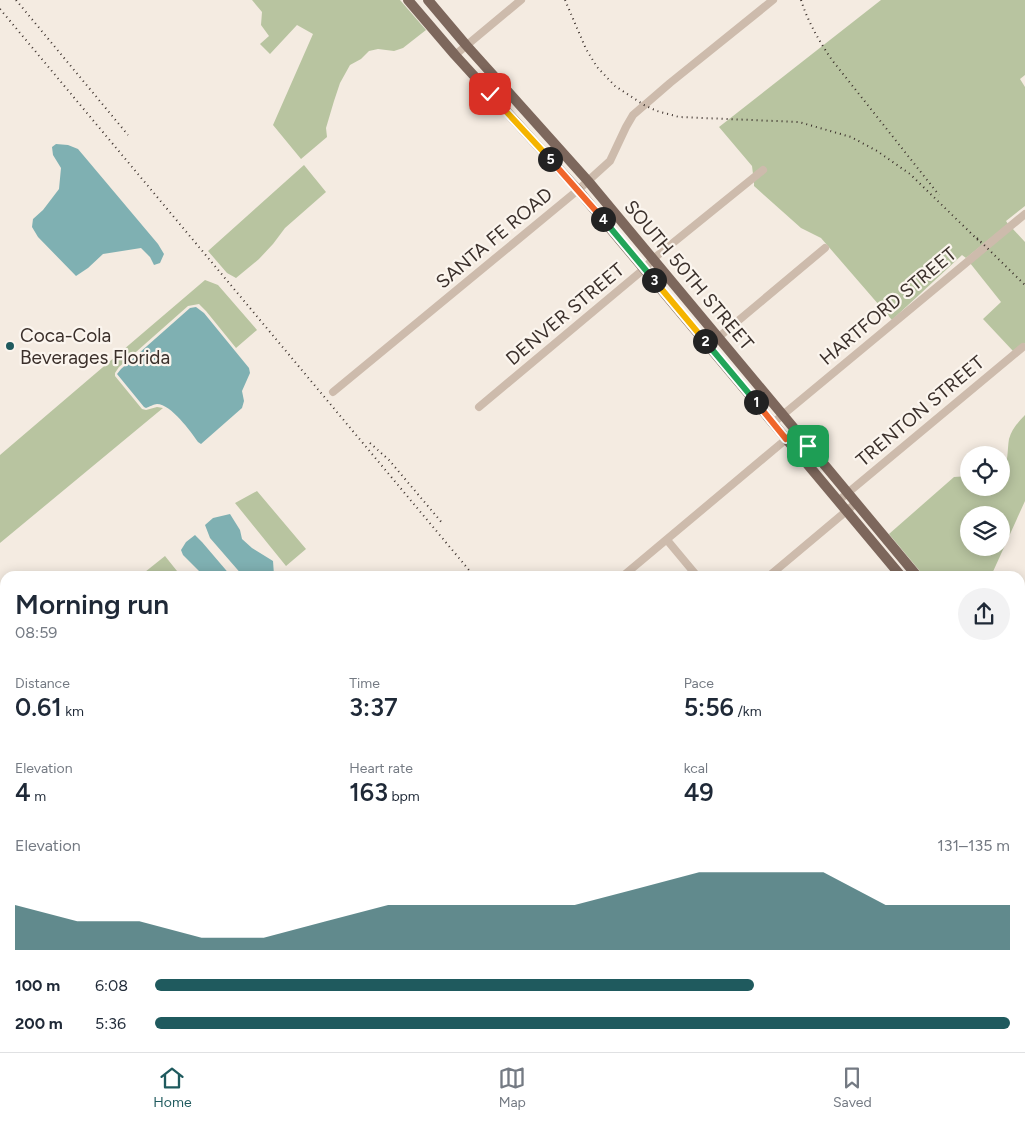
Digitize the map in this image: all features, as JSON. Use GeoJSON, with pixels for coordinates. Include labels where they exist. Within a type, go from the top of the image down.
{"type":"FeatureCollection","features":[{"type":"Feature","properties":{"kind":"main road","name":"SOUTH 50TH STREET"},"geometry":{"type":"LineString","coordinates":[[408,0],[455,55],[578,190],[897,571]]}},
{"type":"Feature","properties":{"kind":"main road","name":"SOUTH 50TH STREET"},"geometry":{"type":"LineString","coordinates":[[428,0],[466,46],[588,181],[848,493],[910,571]]}},
{"type":"Feature","properties":{"kind":"street"},"geometry":{"type":"LineString","coordinates":[[455,55],[521,0]]}},
{"type":"Feature","properties":{"kind":"street","name":"SANTA FE ROAD"},"geometry":{"type":"LineString","coordinates":[[333,392],[578,190],[610,161],[633,115],[774,0]]}},
{"type":"Feature","properties":{"kind":"street","name":"DENVER STREET"},"geometry":{"type":"LineString","coordinates":[[479,407],[644,269],[653,259],[763,170]]}},
{"type":"Feature","properties":{"kind":"street","name":"HARTFORD STREET"},"geometry":{"type":"LineString","coordinates":[[773,423],[1025,214]]}},
{"type":"Feature","properties":{"kind":"street"},"geometry":{"type":"LineString","coordinates":[[708,346],[825,248]]}},
{"type":"Feature","properties":{"kind":"street","name":"TRENTON STREET"},"geometry":{"type":"LineString","coordinates":[[838,501],[1023,347]]}},
{"type":"Feature","properties":{"kind":"street"},"geometry":{"type":"LineString","coordinates":[[629,571],[796,431]]}},
{"type":"Feature","properties":{"kind":"street"},"geometry":{"type":"LineString","coordinates":[[774,571],[856,503]]}},
{"type":"Feature","properties":{"kind":"street"},"geometry":{"type":"LineString","coordinates":[[667,540],[694,571]]}},
{"type":"Feature","properties":{"kind":"green space"},"geometry":{"type":"Polygon","coordinates":[[[252,0],[400,0],[426,30],[403,48],[394,51],[378,49],[369,51],[361,59],[350,65],[340,83],[334,101],[326,128],[327,137],[301,159],[273,125],[313,34],[297,25],[270,54],[260,44],[269,36],[261,25],[262,12],[252,0]]]}},
{"type":"Feature","properties":{"kind":"green space"},"geometry":{"type":"Polygon","coordinates":[[[881,0],[1025,0],[1025,75],[1020,79],[1025,87],[1025,206],[1006,221],[1008,224],[966,258],[962,255],[892,320],[821,238],[801,228],[754,186],[754,181],[767,170],[763,166],[753,174],[752,166],[719,127],[881,0]]]}},
{"type":"Feature","properties":{"kind":"green space"},"geometry":{"type":"Polygon","coordinates":[[[304,165],[326,192],[285,228],[259,259],[236,278],[227,273],[208,251],[304,165]]]}},
{"type":"Feature","properties":{"kind":"green space"},"geometry":{"type":"Polygon","coordinates":[[[1012,228],[1025,242],[1025,344],[1023,343],[1013,351],[983,319],[1001,302],[970,263],[1012,228]]]}},
{"type":"Feature","properties":{"kind":"green space"},"geometry":{"type":"Polygon","coordinates":[[[205,280],[218,285],[257,330],[236,348],[199,304],[188,306],[119,367],[115,373],[115,376],[142,409],[163,408],[0,543],[0,455],[205,280]]]}},
{"type":"Feature","properties":{"kind":"green space"},"geometry":{"type":"Polygon","coordinates":[[[1025,415],[1025,501],[1010,534],[1010,506],[960,506],[960,556],[1000,556],[993,571],[920,571],[889,534],[954,477],[960,477],[960,496],[1010,496],[1010,446],[1008,446],[1009,439],[1025,415]]]}},
{"type":"Feature","properties":{"kind":"green space"},"geometry":{"type":"Polygon","coordinates":[[[257,491],[306,549],[286,566],[235,503],[257,491]]]}},
{"type":"Feature","properties":{"kind":"green space"},"geometry":{"type":"Polygon","coordinates":[[[165,556],[177,571],[146,571],[165,556]]]}},
{"type":"Feature","properties":{"kind":"water"},"geometry":{"type":"Polygon","coordinates":[[[56,144],[68,145],[78,149],[158,244],[164,254],[160,263],[154,265],[150,257],[141,248],[103,254],[76,276],[38,237],[32,227],[33,219],[43,210],[59,189],[61,168],[53,155],[52,147],[56,144]]]}},
{"type":"Feature","properties":{"kind":"water"},"geometry":{"type":"Polygon","coordinates":[[[196,307],[204,313],[249,368],[250,373],[242,391],[244,401],[242,408],[201,444],[174,413],[162,405],[157,404],[144,407],[117,374],[190,308],[196,307]]]}},
{"type":"Feature","properties":{"kind":"water"},"geometry":{"type":"Polygon","coordinates":[[[230,514],[240,530],[242,539],[252,548],[273,561],[274,571],[239,571],[210,538],[205,525],[213,518],[230,514]]]}},
{"type":"Feature","properties":{"kind":"water"},"geometry":{"type":"Polygon","coordinates":[[[195,535],[227,571],[199,571],[183,555],[181,550],[186,542],[195,535]]]}},
{"type":"Feature","properties":{"kind":"railway"},"geometry":{"type":"LineString","coordinates":[[16,0],[128,135]]}},
{"type":"Feature","properties":{"kind":"railway"},"geometry":{"type":"LineString","coordinates":[[565,0],[586,49],[597,67],[615,86],[644,105],[679,117],[799,122],[851,137],[877,151],[910,174],[981,243]]}},
{"type":"Feature","properties":{"kind":"railway"},"geometry":{"type":"LineString","coordinates":[[801,0],[814,31],[832,60],[939,195]]}},
{"type":"Feature","properties":{"kind":"railway"},"geometry":{"type":"LineString","coordinates":[[0,9],[470,571]]}},
{"type":"Feature","properties":{"kind":"railway"},"geometry":{"type":"LineString","coordinates":[[977,238],[1025,285]]}},
{"type":"Feature","properties":{"kind":"railway"},"geometry":{"type":"LineString","coordinates":[[370,443],[389,460],[443,524]]}},
{"type":"Feature","properties":{"kind":"place","name":"Coca-Cola Beverages Florida"},"geometry":{"type":"Point","coordinates":[10,346]}},
{"type":"Feature","properties":{"kind":"route"},"geometry":{"type":"LineString","coordinates":[[490,94],[578,190],[627,247],[786,439],[796,431],[808,446]]}}]}
